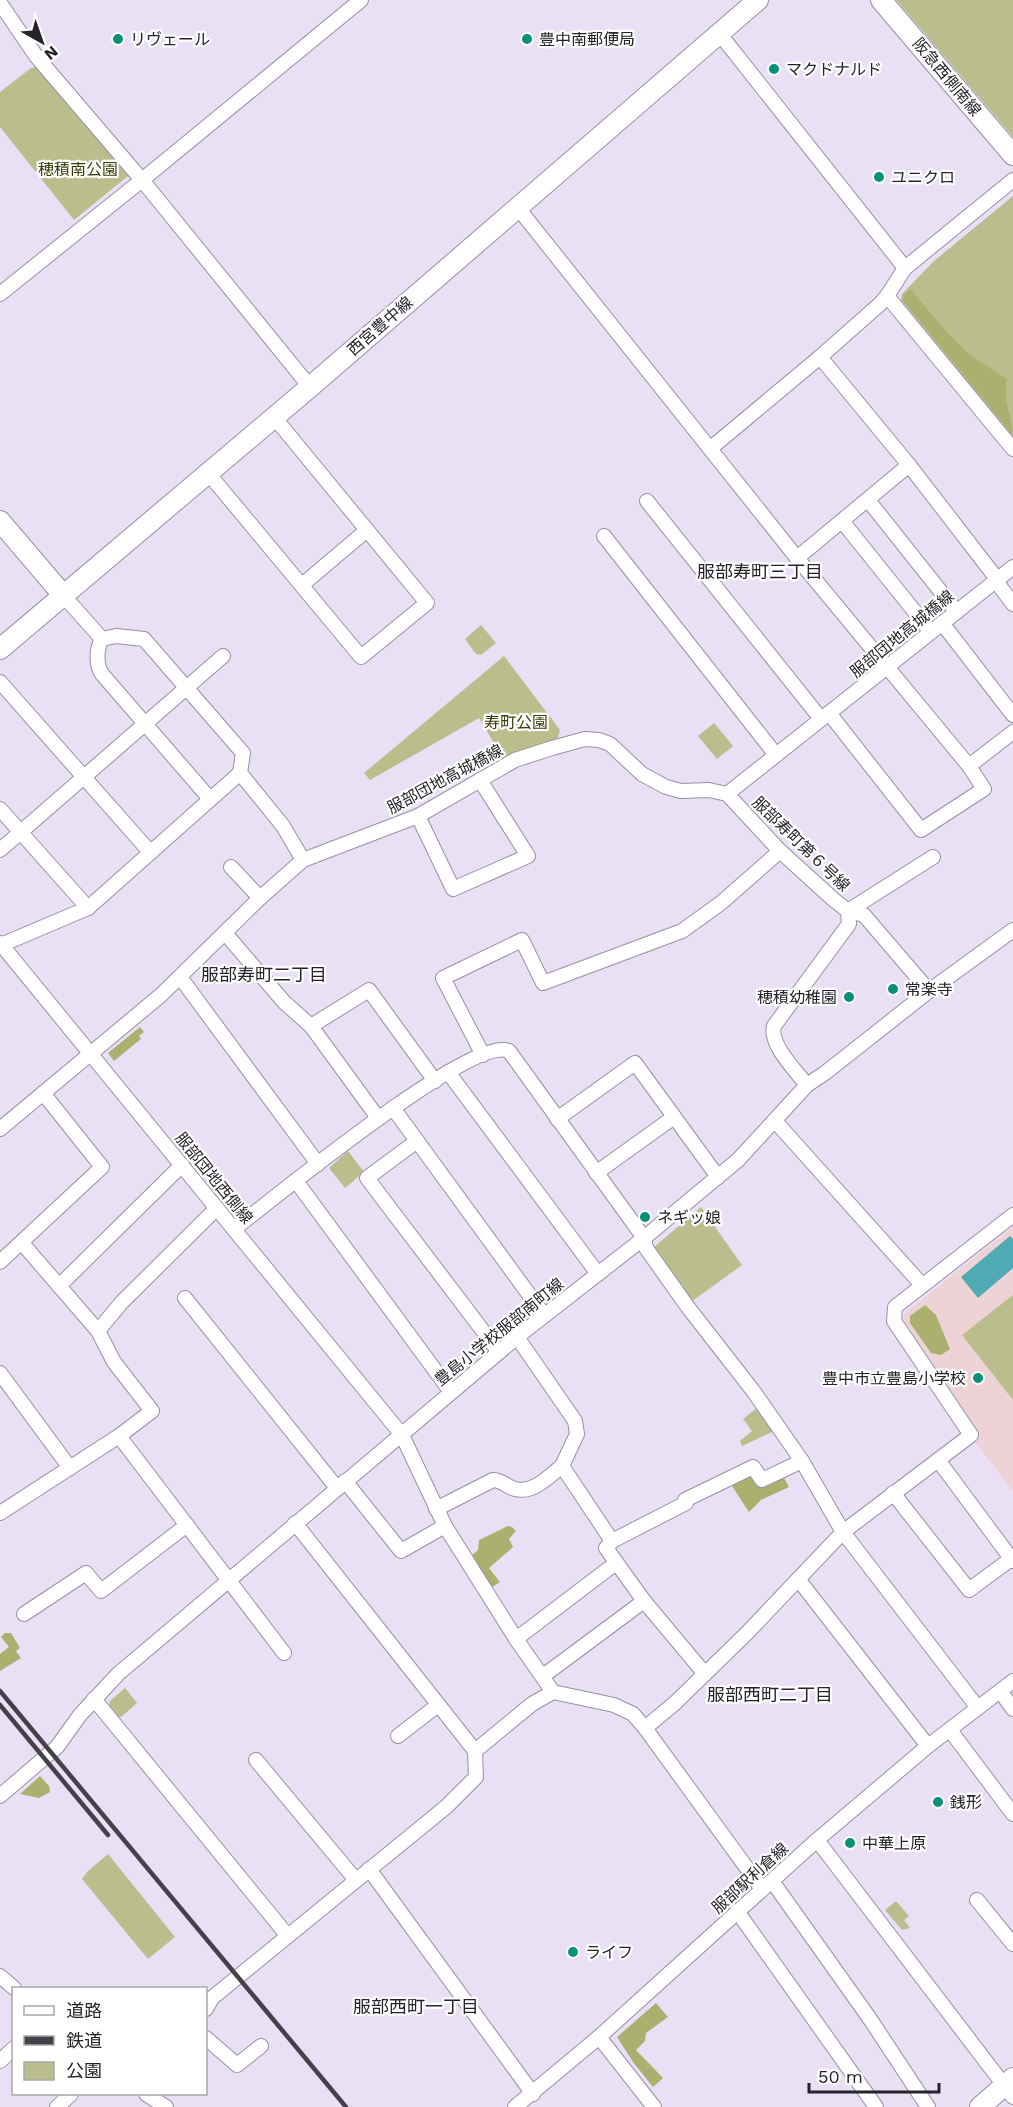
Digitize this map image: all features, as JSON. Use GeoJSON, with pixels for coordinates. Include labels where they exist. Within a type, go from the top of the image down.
{"type":"FeatureCollection","features":[{"type":"Feature","properties":{"kind":"main road","name":"西宮豊中線"},"geometry":{"type":"LineString","coordinates":[[0,649],[310,387],[758,0]]}},
{"type":"Feature","properties":{"kind":"main road","name":"阪急西側南線"},"geometry":{"type":"LineString","coordinates":[[881,0],[1013,155]]}},
{"type":"Feature","properties":{"kind":"main road"},"geometry":{"type":"LineString","coordinates":[[0,521],[63,595]]}},
{"type":"Feature","properties":{"kind":"main road"},"geometry":{"type":"LineString","coordinates":[[980,2107],[1010,2087]]}},
{"type":"Feature","properties":{"kind":"street"},"geometry":{"type":"LineString","coordinates":[[0,294],[361,0]]}},
{"type":"Feature","properties":{"kind":"street"},"geometry":{"type":"LineString","coordinates":[[0,3],[36,56],[142,180],[310,387]]}},
{"type":"Feature","properties":{"kind":"street"},"geometry":{"type":"LineString","coordinates":[[719,33],[905,268]]}},
{"type":"Feature","properties":{"kind":"street"},"geometry":{"type":"LineString","coordinates":[[711,448],[820,357],[887,296],[905,268],[1013,180]]}},
{"type":"Feature","properties":{"kind":"street"},"geometry":{"type":"LineString","coordinates":[[518,208],[797,558],[969,766],[984,789],[921,830],[647,501]]}},
{"type":"Feature","properties":{"kind":"street"},"geometry":{"type":"LineString","coordinates":[[887,296],[1013,449]]}},
{"type":"Feature","properties":{"kind":"street"},"geometry":{"type":"LineString","coordinates":[[820,357],[909,465],[997,579],[1013,604]]}},
{"type":"Feature","properties":{"kind":"street"},"geometry":{"type":"LineString","coordinates":[[208,473],[361,657],[427,603],[274,417]]}},
{"type":"Feature","properties":{"kind":"street"},"geometry":{"type":"LineString","coordinates":[[797,558],[909,465]]}},
{"type":"Feature","properties":{"kind":"street"},"geometry":{"type":"LineString","coordinates":[[868,500],[957,612]]}},
{"type":"Feature","properties":{"kind":"street"},"geometry":{"type":"LineString","coordinates":[[842,521],[1013,715]]}},
{"type":"Feature","properties":{"kind":"street"},"geometry":{"type":"LineString","coordinates":[[302,585],[367,530]]}},
{"type":"Feature","properties":{"kind":"street"},"geometry":{"type":"LineString","coordinates":[[604,536],[776,755]]}},
{"type":"Feature","properties":{"kind":"street","name":"服部団地高城橋線"},"geometry":{"type":"LineString","coordinates":[[0,1129],[161,995],[260,898],[303,860],[418,816],[515,760],[552,748],[594,739],[613,746],[642,774],[662,786],[681,791],[709,790],[727,794],[1013,567]]}},
{"type":"Feature","properties":{"kind":"street"},"geometry":{"type":"LineString","coordinates":[[63,595],[102,639]]}},
{"type":"Feature","properties":{"kind":"street"},"geometry":{"type":"LineString","coordinates":[[1,944],[88,908],[240,773],[243,753],[144,639],[116,636],[102,639]]}},
{"type":"Feature","properties":{"kind":"street"},"geometry":{"type":"LineString","coordinates":[[102,639],[98,647],[100,671],[210,799]]}},
{"type":"Feature","properties":{"kind":"street"},"geometry":{"type":"LineString","coordinates":[[0,850],[223,656]]}},
{"type":"Feature","properties":{"kind":"street"},"geometry":{"type":"LineString","coordinates":[[0,682],[150,852]]}},
{"type":"Feature","properties":{"kind":"street"},"geometry":{"type":"LineString","coordinates":[[969,766],[1013,732]]}},
{"type":"Feature","properties":{"kind":"street"},"geometry":{"type":"LineString","coordinates":[[240,773],[283,826],[303,860]]}},
{"type":"Feature","properties":{"kind":"street"},"geometry":{"type":"LineString","coordinates":[[418,816],[453,889],[528,856],[480,780]]}},
{"type":"Feature","properties":{"kind":"street","name":"服部寿町第６号線"},"geometry":{"type":"LineString","coordinates":[[727,794],[780,851],[848,911],[864,915],[928,991]]}},
{"type":"Feature","properties":{"kind":"street"},"geometry":{"type":"LineString","coordinates":[[0,809],[88,908]]}},
{"type":"Feature","properties":{"kind":"street"},"geometry":{"type":"LineString","coordinates":[[483,1055],[443,978],[522,940],[543,983],[651,943],[682,931],[721,903],[780,851]]}},
{"type":"Feature","properties":{"kind":"street"},"geometry":{"type":"LineString","coordinates":[[807,1085],[774,1042],[772,1031],[777,1021],[849,924],[848,911],[933,857]]}},
{"type":"Feature","properties":{"kind":"street"},"geometry":{"type":"LineString","coordinates":[[231,867],[260,898]]}},
{"type":"Feature","properties":{"kind":"street","name":"豊島小学校服部南町線"},"geometry":{"type":"LineString","coordinates":[[0,1796],[57,1748],[80,1715],[118,1674],[517,1337],[644,1238],[738,1160],[807,1085],[928,991],[1013,930]]}},
{"type":"Feature","properties":{"kind":"street"},"geometry":{"type":"LineString","coordinates":[[225,933],[284,1002],[311,1026],[378,1118]]}},
{"type":"Feature","properties":{"kind":"street","name":"服部団地西側線"},"geometry":{"type":"LineString","coordinates":[[1,944],[402,1435],[435,1509],[516,1639],[553,1692]]}},
{"type":"Feature","properties":{"kind":"street"},"geometry":{"type":"LineString","coordinates":[[180,977],[318,1164]]}},
{"type":"Feature","properties":{"kind":"street"},"geometry":{"type":"LineString","coordinates":[[311,1026],[369,990],[435,1081]]}},
{"type":"Feature","properties":{"kind":"street"},"geometry":{"type":"LineString","coordinates":[[234,1229],[378,1118],[448,1072],[483,1055],[502,1049],[509,1051],[644,1238],[646,1248],[754,1392],[802,1461],[843,1532],[978,1708]]}},
{"type":"Feature","properties":{"kind":"street"},"geometry":{"type":"LineString","coordinates":[[557,1119],[635,1063],[718,1177]]}},
{"type":"Feature","properties":{"kind":"street"},"geometry":{"type":"LineString","coordinates":[[448,1072],[598,1274]]}},
{"type":"Feature","properties":{"kind":"street"},"geometry":{"type":"LineString","coordinates":[[0,1262],[102,1167],[43,1093]]}},
{"type":"Feature","properties":{"kind":"street"},"geometry":{"type":"LineString","coordinates":[[393,1108],[544,1315]]}},
{"type":"Feature","properties":{"kind":"street"},"geometry":{"type":"LineString","coordinates":[[596,1173],[674,1117]]}},
{"type":"Feature","properties":{"kind":"street"},"geometry":{"type":"LineString","coordinates":[[775,1121],[922,1285]]}},
{"type":"Feature","properties":{"kind":"street"},"geometry":{"type":"LineString","coordinates":[[417,1141],[367,1178],[499,1352]]}},
{"type":"Feature","properties":{"kind":"street"},"geometry":{"type":"LineString","coordinates":[[59,1286],[182,1165]]}},
{"type":"Feature","properties":{"kind":"street"},"geometry":{"type":"LineString","coordinates":[[296,1181],[452,1392]]}},
{"type":"Feature","properties":{"kind":"street"},"geometry":{"type":"LineString","coordinates":[[98,1331],[122,1302],[217,1208]]}},
{"type":"Feature","properties":{"kind":"street"},"geometry":{"type":"LineString","coordinates":[[645,1728],[705,1674],[843,1532],[971,1435],[894,1321],[895,1307],[1013,1215]]}},
{"type":"Feature","properties":{"kind":"street"},"geometry":{"type":"LineString","coordinates":[[0,1513],[119,1436],[152,1411],[114,1362],[98,1331],[22,1243]]}},
{"type":"Feature","properties":{"kind":"street"},"geometry":{"type":"LineString","coordinates":[[185,1298],[341,1485],[401,1551],[445,1526]]}},
{"type":"Feature","properties":{"kind":"street"},"geometry":{"type":"LineString","coordinates":[[435,1509],[493,1480],[501,1481],[516,1489],[535,1487],[562,1466],[577,1434],[575,1421],[517,1337]]}},
{"type":"Feature","properties":{"kind":"street"},"geometry":{"type":"LineString","coordinates":[[2,1381],[69,1468]]}},
{"type":"Feature","properties":{"kind":"street"},"geometry":{"type":"LineString","coordinates":[[119,1436],[284,1653]]}},
{"type":"Feature","properties":{"kind":"street"},"geometry":{"type":"LineString","coordinates":[[894,1493],[969,1590],[1012,1560],[938,1460]]}},
{"type":"Feature","properties":{"kind":"street"},"geometry":{"type":"LineString","coordinates":[[705,1674],[644,1601],[606,1548],[612,1541],[686,1503],[685,1500],[753,1467],[762,1480],[802,1461]]}},
{"type":"Feature","properties":{"kind":"street"},"geometry":{"type":"LineString","coordinates":[[562,1466],[612,1541]]}},
{"type":"Feature","properties":{"kind":"street"},"geometry":{"type":"LineString","coordinates":[[209,2004],[247,1968],[446,1807],[476,1777],[475,1751],[296,1523]]}},
{"type":"Feature","properties":{"kind":"street"},"geometry":{"type":"LineString","coordinates":[[24,1614],[86,1573],[101,1592],[187,1525]]}},
{"type":"Feature","properties":{"kind":"street"},"geometry":{"type":"LineString","coordinates":[[516,1639],[616,1563]]}},
{"type":"Feature","properties":{"kind":"street"},"geometry":{"type":"LineString","coordinates":[[798,1580],[928,1746]]}},
{"type":"Feature","properties":{"kind":"street"},"geometry":{"type":"LineString","coordinates":[[543,1676],[644,1601]]}},
{"type":"Feature","properties":{"kind":"street","name":"服部駅利倉線"},"geometry":{"type":"LineString","coordinates":[[515,2107],[599,2037],[817,1839],[928,1746],[1013,1682]]}},
{"type":"Feature","properties":{"kind":"street"},"geometry":{"type":"LineString","coordinates":[[1000,1691],[1013,1709]]}},
{"type":"Feature","properties":{"kind":"street"},"geometry":{"type":"LineString","coordinates":[[475,1751],[532,1704],[553,1692],[614,1705],[633,1714],[870,2019],[928,2107]]}},
{"type":"Feature","properties":{"kind":"street"},"geometry":{"type":"LineString","coordinates":[[94,1699],[287,1935]]}},
{"type":"Feature","properties":{"kind":"street"},"geometry":{"type":"LineString","coordinates":[[398,1736],[438,1705]]}},
{"type":"Feature","properties":{"kind":"street"},"geometry":{"type":"LineString","coordinates":[[950,1730],[1013,1814]]}},
{"type":"Feature","properties":{"kind":"street"},"geometry":{"type":"LineString","coordinates":[[256,1760],[355,1880]]}},
{"type":"Feature","properties":{"kind":"street"},"geometry":{"type":"LineString","coordinates":[[817,1839],[1010,2087]]}},
{"type":"Feature","properties":{"kind":"street"},"geometry":{"type":"LineString","coordinates":[[369,1869],[533,2094]]}},
{"type":"Feature","properties":{"kind":"street"},"geometry":{"type":"LineString","coordinates":[[977,1900],[1013,1944]]}},
{"type":"Feature","properties":{"kind":"street"},"geometry":{"type":"LineString","coordinates":[[737,1911],[876,2107]]}},
{"type":"Feature","properties":{"kind":"street"},"geometry":{"type":"LineString","coordinates":[[0,1976],[12,1987]]}},
{"type":"Feature","properties":{"kind":"street"},"geometry":{"type":"LineString","coordinates":[[599,2037],[654,2107]]}},
{"type":"Feature","properties":{"kind":"street"},"geometry":{"type":"LineString","coordinates":[[207,2039],[237,2064],[261,2046]]}},
{"type":"Feature","properties":{"kind":"street"},"geometry":{"type":"LineString","coordinates":[[0,2061],[12,2051]]}},
{"type":"Feature","properties":{"kind":"street"},"geometry":{"type":"LineString","coordinates":[[57,2107],[70,2095]]}},
{"type":"Feature","properties":{"kind":"street"},"geometry":{"type":"LineString","coordinates":[[148,2095],[166,2107]]}},
{"type":"Feature","properties":{"kind":"shaded area","name":"豊中市立豊島小学校"},"geometry":{"type":"Polygon","coordinates":[[[1013,1227],[1013,1491],[975,1442],[981,1436],[903,1319],[905,1313],[1013,1227]]]}},
{"type":"Feature","properties":{"kind":"green space"},"geometry":{"type":"Polygon","coordinates":[[[896,0],[1013,0],[1013,137],[896,0]]]}},
{"type":"Feature","properties":{"kind":"green space","name":"穂積南公園"},"geometry":{"type":"Polygon","coordinates":[[[38,67],[128,176],[74,220],[0,127],[0,92],[31,68],[38,67]]]}},
{"type":"Feature","properties":{"kind":"green space"},"geometry":{"type":"Polygon","coordinates":[[[1013,196],[1013,438],[901,300],[902,294],[934,261],[1013,196]]]}},
{"type":"Feature","properties":{"kind":"green space"},"geometry":{"type":"Polygon","coordinates":[[[910,289],[969,354],[1007,379],[1006,395],[1013,435],[903,301],[904,295],[910,289]]]}},
{"type":"Feature","properties":{"kind":"green space"},"geometry":{"type":"Polygon","coordinates":[[[481,625],[496,643],[481,655],[476,654],[465,639],[481,625]]]}},
{"type":"Feature","properties":{"kind":"green space","name":"寿町公園"},"geometry":{"type":"Polygon","coordinates":[[[504,656],[560,730],[557,740],[503,758],[479,718],[370,780],[364,773],[504,656]]]}},
{"type":"Feature","properties":{"kind":"green space"},"geometry":{"type":"Polygon","coordinates":[[[714,723],[733,746],[717,759],[698,736],[714,723]]]}},
{"type":"Feature","properties":{"kind":"green space"},"geometry":{"type":"Polygon","coordinates":[[[140,1027],[144,1032],[139,1036],[141,1039],[114,1061],[108,1053],[140,1027]]]}},
{"type":"Feature","properties":{"kind":"green space"},"geometry":{"type":"Polygon","coordinates":[[[348,1151],[364,1172],[345,1188],[329,1168],[348,1151]]]}},
{"type":"Feature","properties":{"kind":"green space"},"geometry":{"type":"Polygon","coordinates":[[[701,1207],[742,1265],[691,1302],[656,1254],[654,1247],[701,1207]]]}},
{"type":"Feature","properties":{"kind":"green space"},"geometry":{"type":"Polygon","coordinates":[[[1013,1295],[1013,1400],[962,1335],[1013,1295]]]}},
{"type":"Feature","properties":{"kind":"green space"},"geometry":{"type":"Polygon","coordinates":[[[925,1305],[936,1315],[950,1349],[941,1355],[931,1353],[910,1323],[910,1316],[925,1305]]]}},
{"type":"Feature","properties":{"kind":"green space"},"geometry":{"type":"Polygon","coordinates":[[[757,1408],[774,1431],[742,1446],[740,1441],[752,1431],[743,1419],[757,1408]]]}},
{"type":"Feature","properties":{"kind":"green space"},"geometry":{"type":"Polygon","coordinates":[[[751,1475],[763,1487],[783,1476],[789,1487],[761,1500],[749,1512],[732,1486],[751,1475]]]}},
{"type":"Feature","properties":{"kind":"green space"},"geometry":{"type":"Polygon","coordinates":[[[508,1526],[516,1531],[509,1539],[513,1547],[489,1568],[500,1582],[491,1588],[471,1556],[478,1550],[479,1540],[508,1526]]]}},
{"type":"Feature","properties":{"kind":"green space"},"geometry":{"type":"Polygon","coordinates":[[[5,1633],[11,1633],[20,1648],[16,1651],[21,1658],[0,1671],[0,1654],[9,1647],[1,1637],[5,1633]]]}},
{"type":"Feature","properties":{"kind":"green space"},"geometry":{"type":"Polygon","coordinates":[[[125,1688],[137,1703],[120,1718],[109,1705],[110,1701],[125,1688]]]}},
{"type":"Feature","properties":{"kind":"green space"},"geometry":{"type":"Polygon","coordinates":[[[40,1776],[49,1786],[50,1792],[39,1798],[20,1794],[40,1776]]]}},
{"type":"Feature","properties":{"kind":"green space"},"geometry":{"type":"Polygon","coordinates":[[[108,1854],[175,1937],[148,1959],[82,1879],[108,1854]]]}},
{"type":"Feature","properties":{"kind":"green space"},"geometry":{"type":"Polygon","coordinates":[[[896,1901],[909,1916],[904,1920],[910,1928],[902,1930],[885,1910],[896,1901]]]}},
{"type":"Feature","properties":{"kind":"green space"},"geometry":{"type":"Polygon","coordinates":[[[656,2003],[668,2017],[646,2033],[645,2041],[636,2050],[663,2078],[653,2087],[617,2037],[656,2003]]]}},
{"type":"Feature","properties":{"kind":"water"},"geometry":{"type":"Polygon","coordinates":[[[1010,1236],[1013,1239],[1013,1268],[978,1298],[961,1277],[1010,1236]]]}},
{"type":"Feature","properties":{"kind":"railway"},"geometry":{"type":"LineString","coordinates":[[0,1691],[346,2107]]}},
{"type":"Feature","properties":{"kind":"railway"},"geometry":{"type":"LineString","coordinates":[[0,1705],[108,1835]]}},
{"type":"Feature","properties":{"kind":"place","name":"リヴェール"},"geometry":{"type":"Point","coordinates":[118,39]}},
{"type":"Feature","properties":{"kind":"place","name":"豊中南郵便局"},"geometry":{"type":"Point","coordinates":[527,39]}},
{"type":"Feature","properties":{"kind":"place","name":"マクドナルド"},"geometry":{"type":"Point","coordinates":[774,69]}},
{"type":"Feature","properties":{"kind":"place","name":"ユニクロ"},"geometry":{"type":"Point","coordinates":[879,177]}},
{"type":"Feature","properties":{"kind":"place","name":"常楽寺"},"geometry":{"type":"Point","coordinates":[893,989]}},
{"type":"Feature","properties":{"kind":"place","name":"穂積幼稚園"},"geometry":{"type":"Point","coordinates":[849,997]}},
{"type":"Feature","properties":{"kind":"place","name":"ネギッ娘"},"geometry":{"type":"Point","coordinates":[645,1217]}},
{"type":"Feature","properties":{"kind":"place","name":"豊中市立豊島小学校"},"geometry":{"type":"Point","coordinates":[978,1378]}},
{"type":"Feature","properties":{"kind":"place","name":"銭形"},"geometry":{"type":"Point","coordinates":[938,1802]}},
{"type":"Feature","properties":{"kind":"place","name":"中華上原"},"geometry":{"type":"Point","coordinates":[850,1843]}},
{"type":"Feature","properties":{"kind":"place","name":"ライフ"},"geometry":{"type":"Point","coordinates":[573,1952]}},
{"type":"Feature","properties":{"kind":"district","name":"服部寿町三丁目"},"geometry":{"type":"Point","coordinates":[760,571]}},
{"type":"Feature","properties":{"kind":"district","name":"服部寿町二丁目"},"geometry":{"type":"Point","coordinates":[264,974]}},
{"type":"Feature","properties":{"kind":"district","name":"服部西町二丁目"},"geometry":{"type":"Point","coordinates":[770,1694]}},
{"type":"Feature","properties":{"kind":"district","name":"服部西町一丁目"},"geometry":{"type":"Point","coordinates":[416,2006]}}]}
